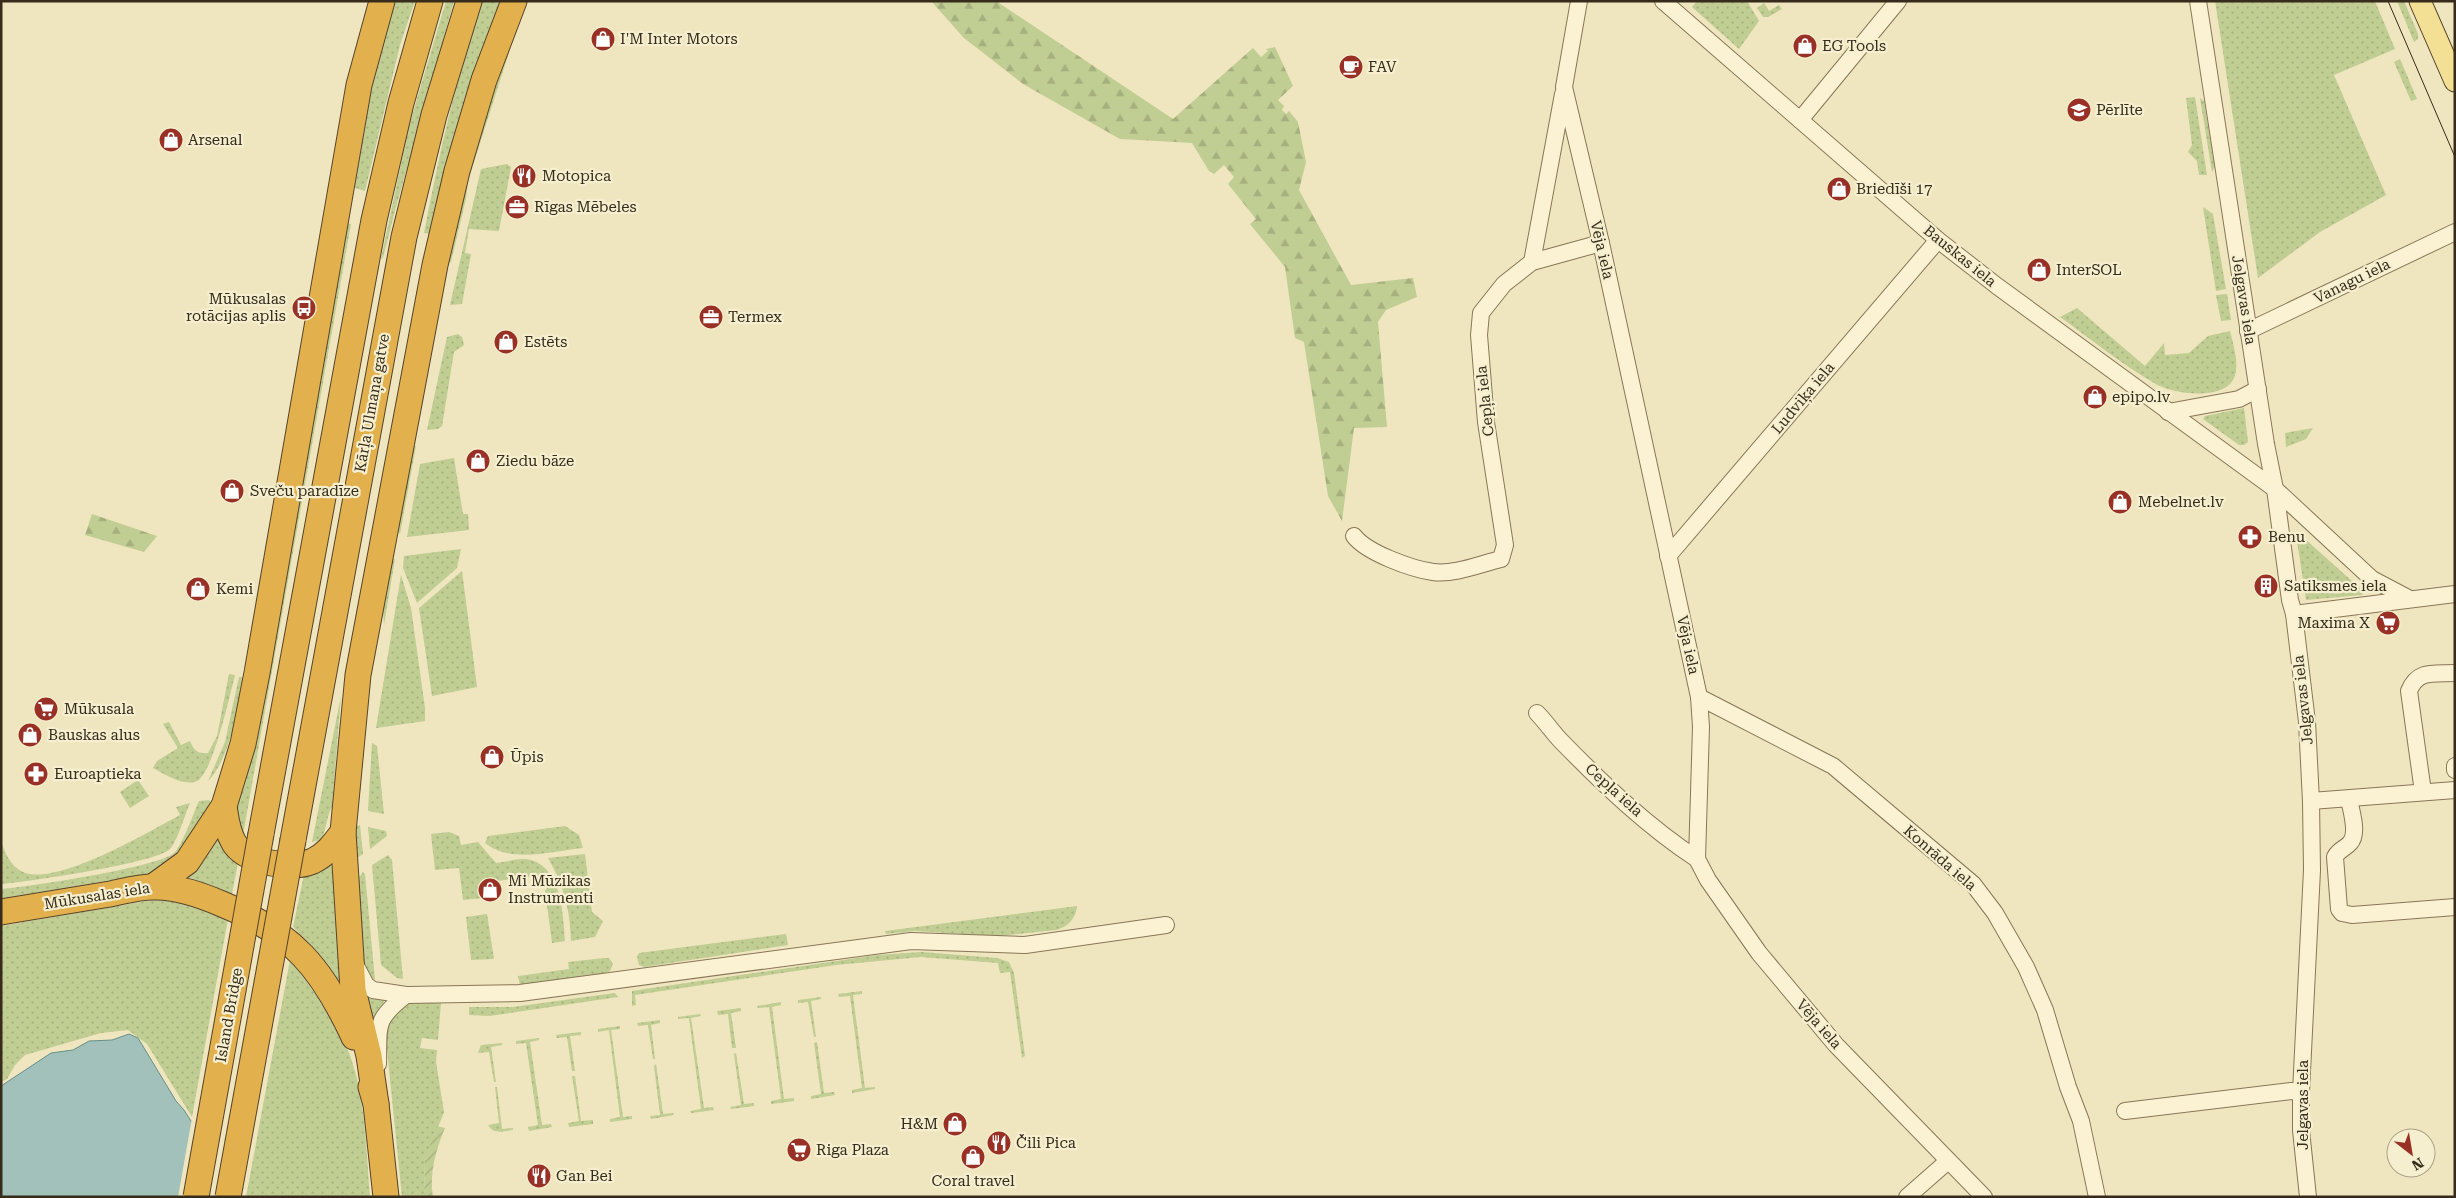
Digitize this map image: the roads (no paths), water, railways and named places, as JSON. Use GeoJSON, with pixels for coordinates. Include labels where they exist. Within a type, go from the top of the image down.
{"type":"FeatureCollection","features":[{"type":"Feature","properties":{"kind":"highway"},"geometry":{"type":"LineString","coordinates":[[154,886],[187,862],[224,806],[243,744],[359,85],[382,1]]}},
{"type":"Feature","properties":{"kind":"highway","name":"Kārļa Ulmaņa gatve"},"geometry":{"type":"LineString","coordinates":[[261,834],[374,220],[401,102],[430,1]]}},
{"type":"Feature","properties":{"kind":"highway","name":"Kārļa Ulmaņa gatve"},"geometry":{"type":"LineString","coordinates":[[293,840],[402,247],[434,115],[469,1]]}},
{"type":"Feature","properties":{"kind":"highway"},"geometry":{"type":"LineString","coordinates":[[376,1104],[369,1056],[354,990],[343,832],[358,675],[423,322],[458,171],[484,80],[514,1]]}},
{"type":"Feature","properties":{"kind":"highway"},"geometry":{"type":"LineString","coordinates":[[224,806],[228,830],[235,845],[253,858],[266,862],[281,864],[310,862],[332,848],[343,832]]}},
{"type":"Feature","properties":{"kind":"highway","name":"Island Bridge"},"geometry":{"type":"LineString","coordinates":[[196,1197],[261,834]]}},
{"type":"Feature","properties":{"kind":"highway","name":"Island Bridge"},"geometry":{"type":"LineString","coordinates":[[228,1197],[293,840]]}},
{"type":"Feature","properties":{"kind":"highway","name":"Mūkusalas iela"},"geometry":{"type":"LineString","coordinates":[[1,912],[154,886],[188,891],[217,901],[261,922],[288,940],[316,969],[336,1000],[362,1059],[376,1104],[386,1197]]}},
{"type":"Feature","properties":{"kind":"main road"},"geometry":{"type":"LineString","coordinates":[[2420,1],[2455,81]]}},
{"type":"Feature","properties":{"kind":"street","name":"Vēja iela"},"geometry":{"type":"LineString","coordinates":[[1579,1],[1564,87],[1601,243],[1699,697],[1702,726],[1697,859],[1708,880],[1759,954],[1836,1045],[1984,1197]]}},
{"type":"Feature","properties":{"kind":"street","name":"Bauskas iela"},"geometry":{"type":"LineString","coordinates":[[1663,1],[1938,240],[2168,412],[2275,489]]}},
{"type":"Feature","properties":{"kind":"street"},"geometry":{"type":"LineString","coordinates":[[1800,120],[1898,1]]}},
{"type":"Feature","properties":{"kind":"street","name":"Jelgavas iela"},"geometry":{"type":"LineString","coordinates":[[2198,1],[2248,330],[2275,489],[2290,600],[2294,614],[2307,722],[2312,870],[2301,1092],[2301,1130],[2308,1197]]}},
{"type":"Feature","properties":{"kind":"street"},"geometry":{"type":"LineString","coordinates":[[1532,262],[1564,87]]}},
{"type":"Feature","properties":{"kind":"street","name":"Vanagu iela"},"geometry":{"type":"LineString","coordinates":[[2248,330],[2455,232]]}},
{"type":"Feature","properties":{"kind":"street","name":"Ludviķa iela"},"geometry":{"type":"LineString","coordinates":[[1668,556],[1938,240]]}},
{"type":"Feature","properties":{"kind":"street","name":"Cepļa iela"},"geometry":{"type":"LineString","coordinates":[[1354,536],[1361,545],[1371,550],[1434,572],[1463,569],[1501,559],[1505,546],[1486,422],[1479,335],[1481,313],[1504,284],[1532,262],[1601,243]]}},
{"type":"Feature","properties":{"kind":"street"},"geometry":{"type":"LineString","coordinates":[[2168,412],[2239,399],[2258,389]]}},
{"type":"Feature","properties":{"kind":"street"},"geometry":{"type":"LineString","coordinates":[[2275,489],[2372,579],[2410,599]]}},
{"type":"Feature","properties":{"kind":"street"},"geometry":{"type":"LineString","coordinates":[[2294,614],[2455,594]]}},
{"type":"Feature","properties":{"kind":"street"},"geometry":{"type":"LineString","coordinates":[[2424,792],[2409,691],[2414,680],[2422,674],[2455,673]]}},
{"type":"Feature","properties":{"kind":"street","name":"Konrāda iela"},"geometry":{"type":"LineString","coordinates":[[1699,697],[1833,766],[1973,884],[1995,913],[2026,967],[2045,1010],[2068,1087],[2081,1121],[2097,1197]]}},
{"type":"Feature","properties":{"kind":"street","name":"Cepļa iela"},"geometry":{"type":"LineString","coordinates":[[1537,713],[1560,740],[1602,780],[1670,841],[1697,859]]}},
{"type":"Feature","properties":{"kind":"street"},"geometry":{"type":"LineString","coordinates":[[2311,801],[2455,790]]}},
{"type":"Feature","properties":{"kind":"street"},"geometry":{"type":"LineString","coordinates":[[2349,799],[2354,833],[2352,840],[2338,851],[2335,856],[2339,909],[2342,913],[2352,915],[2455,907]]}},
{"type":"Feature","properties":{"kind":"street"},"geometry":{"type":"LineString","coordinates":[[353,960],[366,985],[382,992],[406,995],[520,993],[911,941],[1025,945],[1166,924]]}},
{"type":"Feature","properties":{"kind":"street"},"geometry":{"type":"LineString","coordinates":[[376,1104],[380,1022],[387,1010],[406,995]]}},
{"type":"Feature","properties":{"kind":"street"},"geometry":{"type":"LineString","coordinates":[[2125,1111],[2291,1091],[2301,1092]]}},
{"type":"Feature","properties":{"kind":"street"},"geometry":{"type":"LineString","coordinates":[[1907,1197],[1948,1161]]}},
{"type":"Feature","properties":{"kind":"water"},"geometry":{"type":"Polygon","coordinates":[[[129,1034],[138,1038],[176,1101],[184,1110],[240,1197],[1,1197],[1,1086],[51,1053],[73,1050],[89,1041],[112,1040],[129,1034]]]}},
{"type":"Feature","properties":{"kind":"tram line"},"geometry":{"type":"LineString","coordinates":[[2388,1],[2455,157]]}},
{"type":"Feature","properties":{"kind":"place","name":"I'M Inter Motors"},"geometry":{"type":"Point","coordinates":[603,39]}},
{"type":"Feature","properties":{"kind":"place","name":"EG Tools"},"geometry":{"type":"Point","coordinates":[1805,46]}},
{"type":"Feature","properties":{"kind":"place","name":"FAV"},"geometry":{"type":"Point","coordinates":[1351,67]}},
{"type":"Feature","properties":{"kind":"place","name":"Pērlīte"},"geometry":{"type":"Point","coordinates":[2079,110]}},
{"type":"Feature","properties":{"kind":"place","name":"Arsenal"},"geometry":{"type":"Point","coordinates":[171,140]}},
{"type":"Feature","properties":{"kind":"place","name":"Motopica"},"geometry":{"type":"Point","coordinates":[524,176]}},
{"type":"Feature","properties":{"kind":"place","name":"Briedīši 17"},"geometry":{"type":"Point","coordinates":[1839,189]}},
{"type":"Feature","properties":{"kind":"place","name":"Rīgas Mēbeles"},"geometry":{"type":"Point","coordinates":[517,207]}},
{"type":"Feature","properties":{"kind":"place","name":"InterSOL"},"geometry":{"type":"Point","coordinates":[2039,270]}},
{"type":"Feature","properties":{"kind":"place","name":"Mūkusalas rotācijas aplis"},"geometry":{"type":"Point","coordinates":[304,308]}},
{"type":"Feature","properties":{"kind":"place","name":"Termex"},"geometry":{"type":"Point","coordinates":[711,317]}},
{"type":"Feature","properties":{"kind":"place","name":"Estēts"},"geometry":{"type":"Point","coordinates":[506,342]}},
{"type":"Feature","properties":{"kind":"place","name":"epipo.lv"},"geometry":{"type":"Point","coordinates":[2095,397]}},
{"type":"Feature","properties":{"kind":"place","name":"Ziedu bāze"},"geometry":{"type":"Point","coordinates":[478,461]}},
{"type":"Feature","properties":{"kind":"place","name":"Sveču paradīze"},"geometry":{"type":"Point","coordinates":[232,491]}},
{"type":"Feature","properties":{"kind":"place","name":"Mebelnet.lv"},"geometry":{"type":"Point","coordinates":[2120,502]}},
{"type":"Feature","properties":{"kind":"place","name":"Benu"},"geometry":{"type":"Point","coordinates":[2250,537]}},
{"type":"Feature","properties":{"kind":"place","name":"Satiksmes iela"},"geometry":{"type":"Point","coordinates":[2266,586]}},
{"type":"Feature","properties":{"kind":"place","name":"Kemi"},"geometry":{"type":"Point","coordinates":[198,589]}},
{"type":"Feature","properties":{"kind":"place","name":"Maxima X"},"geometry":{"type":"Point","coordinates":[2388,623]}},
{"type":"Feature","properties":{"kind":"place","name":"Mūkusala"},"geometry":{"type":"Point","coordinates":[46,709]}},
{"type":"Feature","properties":{"kind":"place","name":"Bauskas alus"},"geometry":{"type":"Point","coordinates":[30,735]}},
{"type":"Feature","properties":{"kind":"place","name":"Ūpis"},"geometry":{"type":"Point","coordinates":[492,757]}},
{"type":"Feature","properties":{"kind":"place","name":"Euroaptieka"},"geometry":{"type":"Point","coordinates":[36,774]}},
{"type":"Feature","properties":{"kind":"place","name":"Mi Mūzikas Instrumenti"},"geometry":{"type":"Point","coordinates":[490,890]}},
{"type":"Feature","properties":{"kind":"place","name":"H&M"},"geometry":{"type":"Point","coordinates":[955,1124]}},
{"type":"Feature","properties":{"kind":"place","name":"Čili Pica"},"geometry":{"type":"Point","coordinates":[999,1143]}},
{"type":"Feature","properties":{"kind":"place","name":"Riga Plaza"},"geometry":{"type":"Point","coordinates":[799,1150]}},
{"type":"Feature","properties":{"kind":"place","name":"Coral travel"},"geometry":{"type":"Point","coordinates":[973,1157]}},
{"type":"Feature","properties":{"kind":"place","name":"Gan Bei"},"geometry":{"type":"Point","coordinates":[539,1176]}}]}
